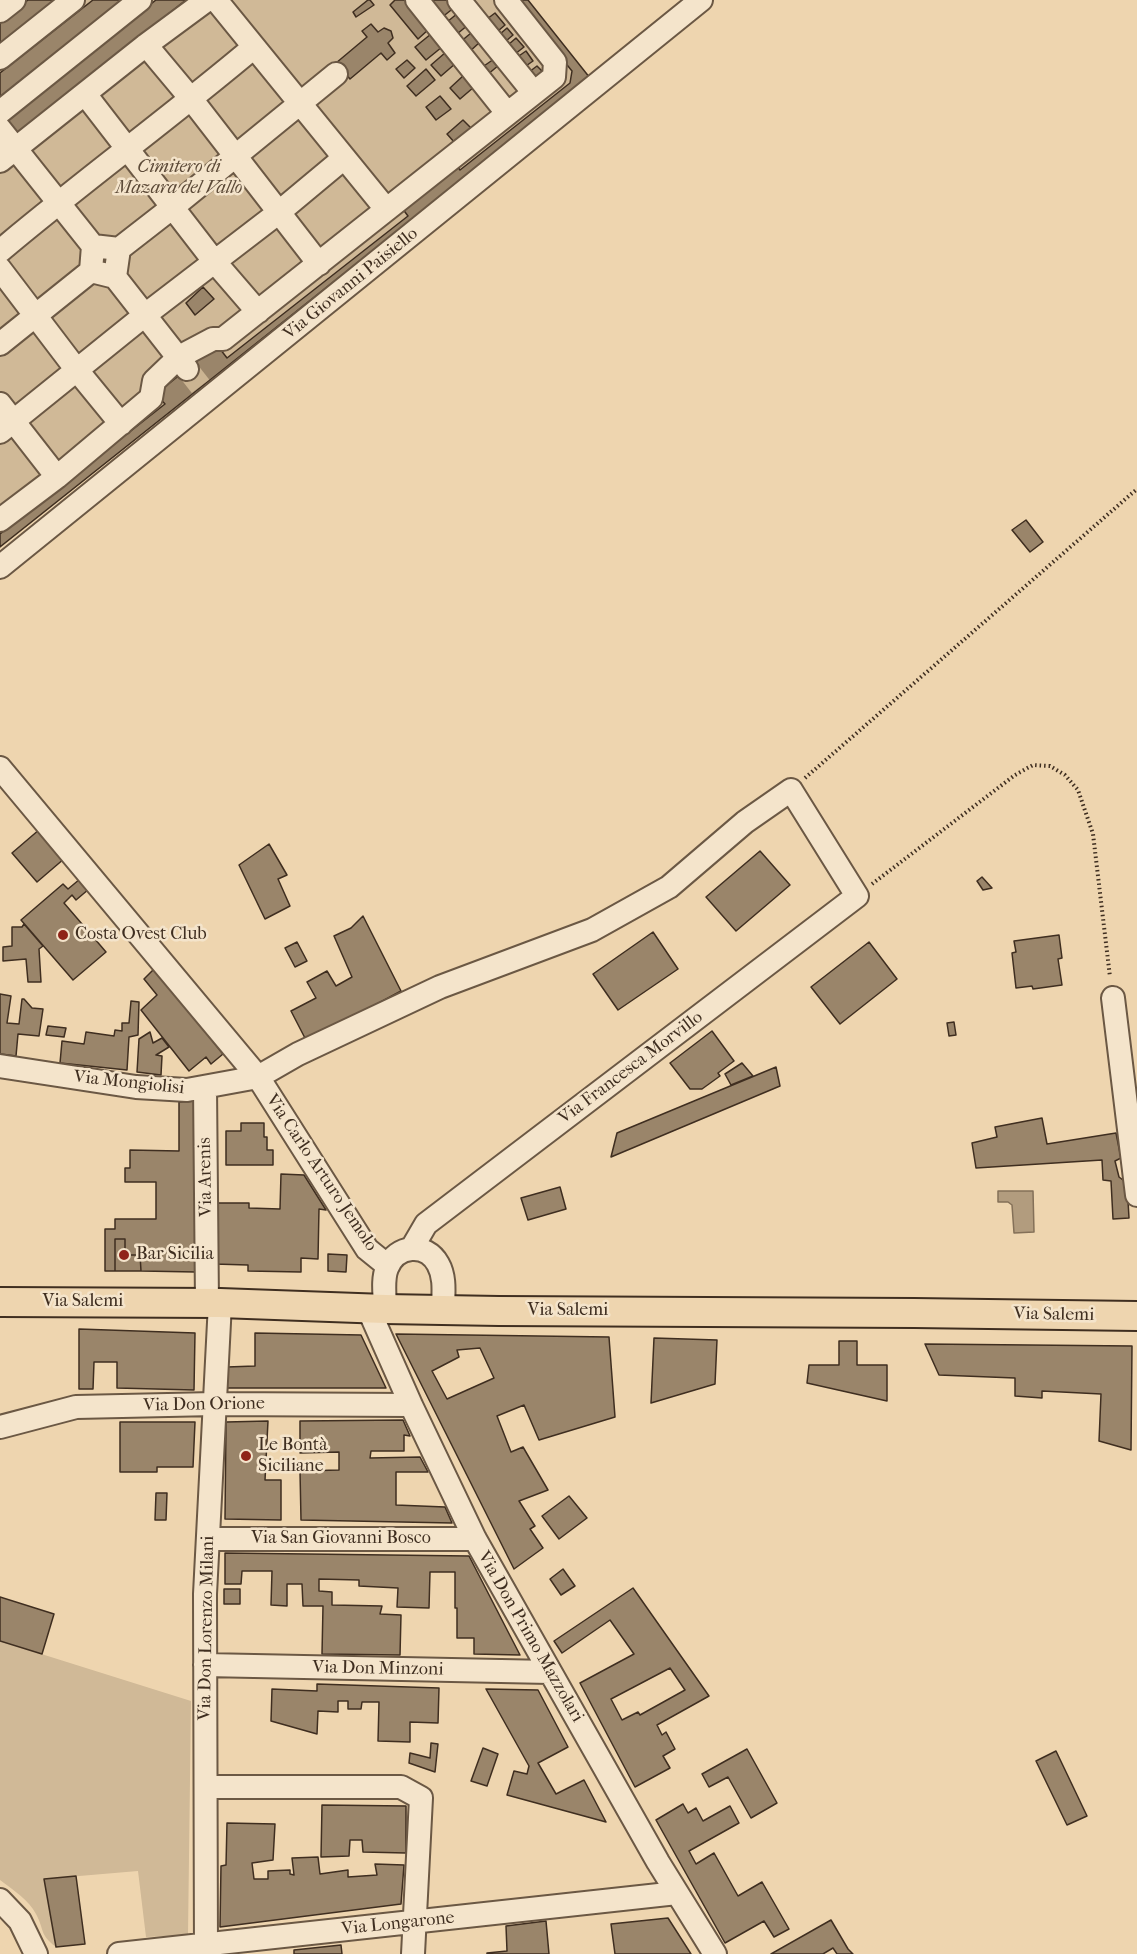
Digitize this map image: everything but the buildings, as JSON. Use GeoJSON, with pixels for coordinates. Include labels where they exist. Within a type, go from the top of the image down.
{"type":"FeatureCollection","features":[{"type":"Feature","properties":{"kind":"main road","name":"Via Salemi"},"geometry":{"type":"LineString","coordinates":[[0,1302],[213,1303],[443,1310],[1137,1317]]}},
{"type":"Feature","properties":{"kind":"street"},"geometry":{"type":"LineString","coordinates":[[0,11],[14,0]]}},
{"type":"Feature","properties":{"kind":"street"},"geometry":{"type":"LineString","coordinates":[[0,58],[74,0]]}},
{"type":"Feature","properties":{"kind":"street"},"geometry":{"type":"LineString","coordinates":[[0,112],[141,0]]}},
{"type":"Feature","properties":{"kind":"street"},"geometry":{"type":"LineString","coordinates":[[417,0],[507,113]]}},
{"type":"Feature","properties":{"kind":"street"},"geometry":{"type":"LineString","coordinates":[[459,0],[534,93]]}},
{"type":"Feature","properties":{"kind":"street"},"geometry":{"type":"LineString","coordinates":[[194,378],[213,339],[223,339],[554,76],[555,62],[506,0]]}},
{"type":"Feature","properties":{"kind":"street","name":"Via Giovanni Paisiello"},"geometry":{"type":"LineString","coordinates":[[0,567],[194,378],[701,0]]}},
{"type":"Feature","properties":{"kind":"street"},"geometry":{"type":"LineString","coordinates":[[8,155],[146,45],[216,1],[386,209]]}},
{"type":"Feature","properties":{"kind":"street"},"geometry":{"type":"LineString","coordinates":[[146,45],[192,100],[319,264]]}},
{"type":"Feature","properties":{"kind":"street"},"geometry":{"type":"LineString","coordinates":[[0,250],[58,201],[192,100],[254,47]]}},
{"type":"Feature","properties":{"kind":"street"},"geometry":{"type":"LineString","coordinates":[[115,277],[119,249],[336,74]]}},
{"type":"Feature","properties":{"kind":"street"},"geometry":{"type":"LineString","coordinates":[[85,94],[214,261],[258,312]]}},
{"type":"Feature","properties":{"kind":"street"},"geometry":{"type":"LineString","coordinates":[[0,129],[8,155],[58,201],[93,246],[92,270],[0,344]]}},
{"type":"Feature","properties":{"kind":"street"},"geometry":{"type":"LineString","coordinates":[[57,477],[5,419],[76,369],[278,213],[344,158]]}},
{"type":"Feature","properties":{"kind":"street"},"geometry":{"type":"LineString","coordinates":[[93,246],[119,249]]}},
{"type":"Feature","properties":{"kind":"street"},"geometry":{"type":"LineString","coordinates":[[0,269],[121,424]]}},
{"type":"Feature","properties":{"kind":"street"},"geometry":{"type":"LineString","coordinates":[[92,270],[115,277],[194,378]]}},
{"type":"Feature","properties":{"kind":"street"},"geometry":{"type":"LineString","coordinates":[[0,520],[57,477],[151,398],[154,381],[194,378]]}},
{"type":"Feature","properties":{"kind":"street","name":"Via Carlo Arturo Jemolo"},"geometry":{"type":"LineString","coordinates":[[0,768],[258,1077],[367,1248],[388,1266]]}},
{"type":"Feature","properties":{"kind":"street"},"geometry":{"type":"LineString","coordinates":[[791,790],[857,896]]}},
{"type":"Feature","properties":{"kind":"street","name":"Via Mongiolisi"},"geometry":{"type":"LineString","coordinates":[[0,1066],[136,1087],[187,1090],[258,1077],[297,1054],[440,987],[592,930],[669,887],[745,822],[791,790]]}},
{"type":"Feature","properties":{"kind":"street","name":"Via Francesca Morvillo"},"geometry":{"type":"LineString","coordinates":[[412,1248],[426,1224],[857,896]]}},
{"type":"Feature","properties":{"kind":"street"},"geometry":{"type":"LineString","coordinates":[[1113,998],[1137,1195]]}},
{"type":"Feature","properties":{"kind":"street","name":"Via Arenis"},"geometry":{"type":"LineString","coordinates":[[205,1087],[213,1303]]}},
{"type":"Feature","properties":{"kind":"street"},"geometry":{"type":"LineString","coordinates":[[377,1309],[388,1266],[397,1253],[412,1248],[426,1252],[438,1263],[443,1279],[443,1310]]}},
{"type":"Feature","properties":{"kind":"street","name":"Via Don Lorenzo Milani"},"geometry":{"type":"LineString","coordinates":[[206,1949],[205,1594],[214,1404],[213,1303]]}},
{"type":"Feature","properties":{"kind":"street","name":"Via Don Primo Mazzolari"},"geometry":{"type":"LineString","coordinates":[[377,1309],[411,1406],[475,1539],[658,1862],[715,1954]]}},
{"type":"Feature","properties":{"kind":"street","name":"Via Don Orione"},"geometry":{"type":"LineString","coordinates":[[0,1427],[76,1407],[214,1404],[411,1406]]}},
{"type":"Feature","properties":{"kind":"street","name":"Via San Giovanni Bosco"},"geometry":{"type":"LineString","coordinates":[[208,1539],[475,1539]]}},
{"type":"Feature","properties":{"kind":"street","name":"Via Don Minzoni"},"geometry":{"type":"LineString","coordinates":[[205,1665],[550,1672]]}},
{"type":"Feature","properties":{"kind":"street"},"geometry":{"type":"LineString","coordinates":[[206,1787],[401,1787],[421,1798],[413,1954]]}},
{"type":"Feature","properties":{"kind":"street","name":"Via Longarone"},"geometry":{"type":"LineString","coordinates":[[119,1954],[206,1949],[415,1922],[677,1893]]}},
{"type":"Feature","properties":{"kind":"street"},"geometry":{"type":"LineString","coordinates":[[0,1900],[20,1920],[36,1954]]}},
{"type":"Feature","properties":{"kind":"path"},"geometry":{"type":"LineString","coordinates":[[791,790],[1137,489]]}},
{"type":"Feature","properties":{"kind":"path"},"geometry":{"type":"LineString","coordinates":[[857,896],[1015,775],[1033,765],[1050,766],[1065,775],[1078,790],[1093,834],[1113,998]]}},
{"type":"Feature","properties":{"kind":"green space","name":"Cimitero di Mazara del Vallo"},"geometry":{"type":"Polygon","coordinates":[[[0,0],[528,0],[590,78],[0,547],[0,0]]]}},
{"type":"Feature","properties":{"kind":"green space"},"geometry":{"type":"Polygon","coordinates":[[[0,1641],[191,1701],[188,1935],[146,1937],[138,1871],[44,1879],[56,1947],[45,1935],[29,1904],[0,1880],[0,1641]]]}},
{"type":"Feature","properties":{"kind":"shaded area"},"geometry":{"type":"Polygon","coordinates":[[[998,1191],[1033,1191],[1034,1232],[1014,1233],[1012,1205],[1008,1202],[998,1202],[998,1191]]]}},
{"type":"Feature","properties":{"kind":"tunnel"},"geometry":{"type":"LineString","coordinates":[[187,369],[201,387]]}},
{"type":"Feature","properties":{"kind":"place","name":"Costa Ovest Club"},"geometry":{"type":"Point","coordinates":[63,935]}},
{"type":"Feature","properties":{"kind":"place","name":"Bar Sicilia"},"geometry":{"type":"Point","coordinates":[124,1255]}},
{"type":"Feature","properties":{"kind":"place","name":"Le Bontà Siciliane"},"geometry":{"type":"Point","coordinates":[246,1456]}}]}
